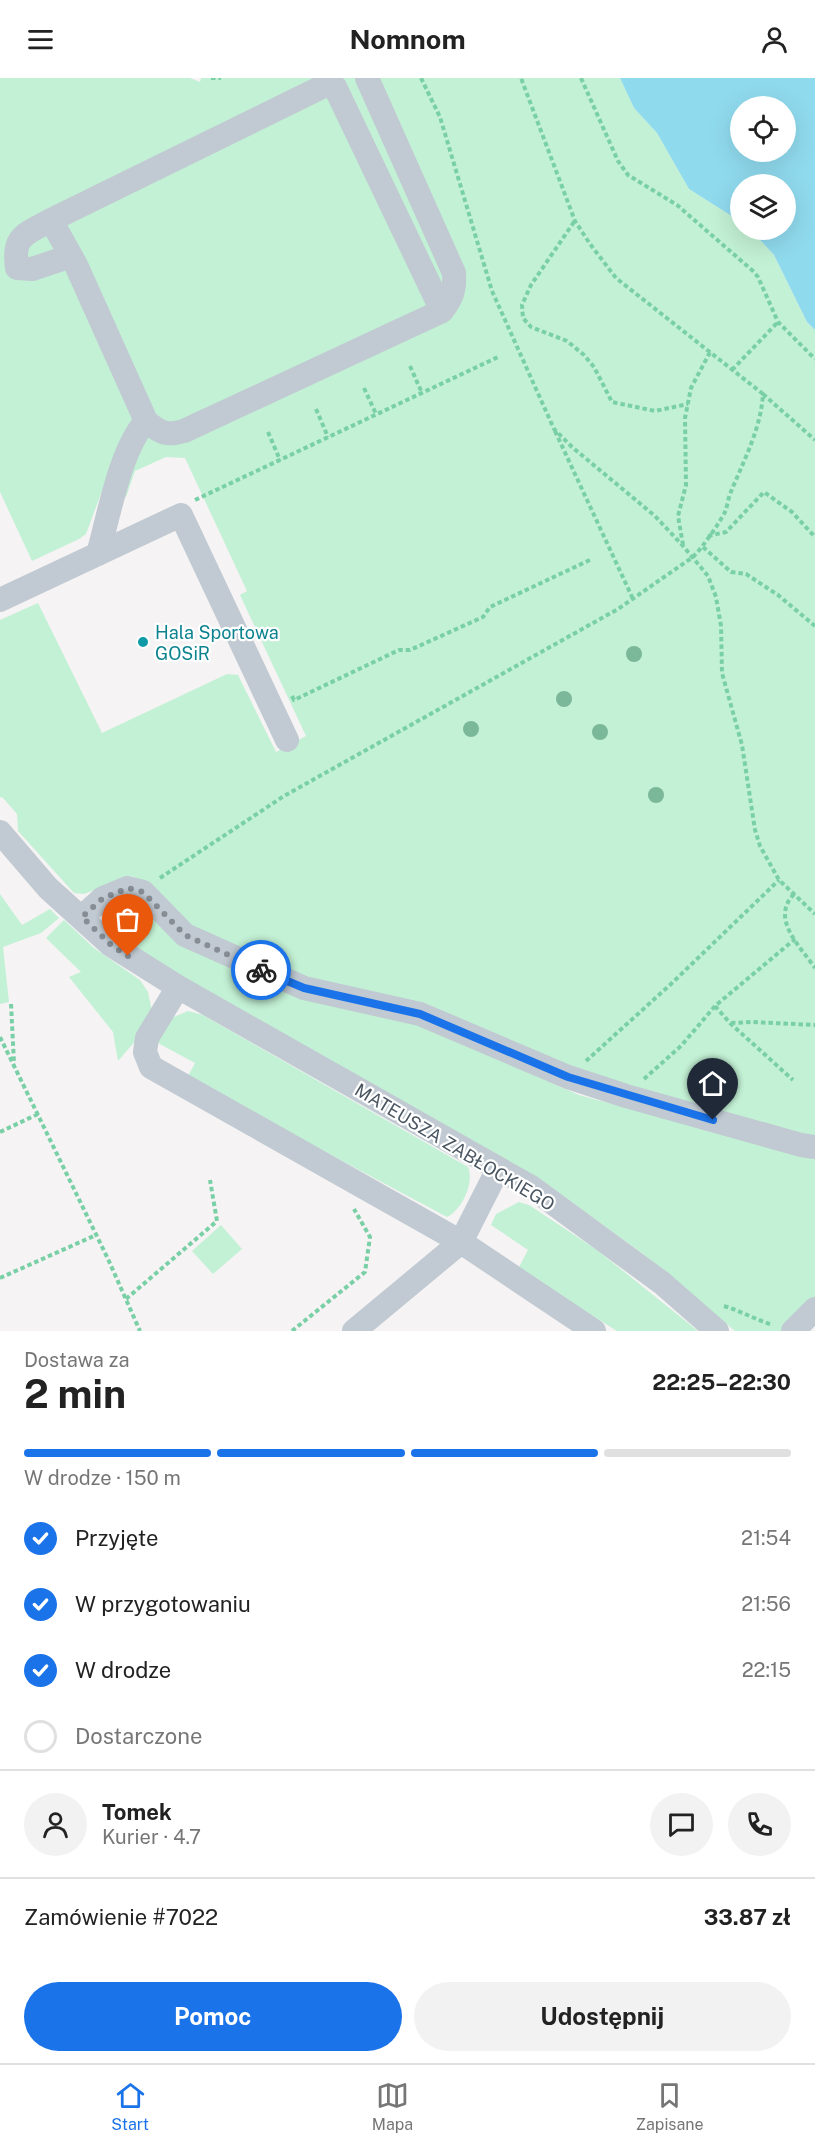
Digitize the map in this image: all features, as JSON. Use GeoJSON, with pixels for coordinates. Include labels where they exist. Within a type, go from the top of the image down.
{"type":"FeatureCollection","features":[{"type":"Feature","properties":{"kind":"street"},"geometry":{"type":"LineString","coordinates":[[51,220],[71,256],[146,421],[160,434],[171,435],[184,431],[442,311],[452,297],[454,273],[367,78]]}},
{"type":"Feature","properties":{"kind":"street"},"geometry":{"type":"LineString","coordinates":[[71,256],[32,269],[8,273],[17,243],[25,234],[328,84],[335,87],[442,311]]}},
{"type":"Feature","properties":{"kind":"street"},"geometry":{"type":"LineString","coordinates":[[98,554],[123,464],[139,429],[146,421]]}},
{"type":"Feature","properties":{"kind":"street"},"geometry":{"type":"LineString","coordinates":[[0,600],[181,514],[287,740]]}},
{"type":"Feature","properties":{"kind":"street","name":"MATEUSZA ZABŁOCKIEGO"},"geometry":{"type":"LineString","coordinates":[[0,832],[48,888],[111,945],[177,987],[531,1187],[662,1283],[717,1331]]}},
{"type":"Feature","properties":{"kind":"street"},"geometry":{"type":"LineString","coordinates":[[82,917],[103,898],[128,888],[140,891],[185,935],[304,988],[420,1014],[568,1077],[626,1096],[815,1147]]}},
{"type":"Feature","properties":{"kind":"street"},"geometry":{"type":"LineString","coordinates":[[177,987],[147,1038],[145,1052],[152,1067],[461,1242],[594,1331]]}},
{"type":"Feature","properties":{"kind":"street"},"geometry":{"type":"LineString","coordinates":[[354,1331],[461,1242],[498,1169]]}},
{"type":"Feature","properties":{"kind":"street"},"geometry":{"type":"LineString","coordinates":[[793,1330],[815,1309]]}},
{"type":"Feature","properties":{"kind":"path"},"geometry":{"type":"LineString","coordinates":[[211,78],[221,78]]}},
{"type":"Feature","properties":{"kind":"path"},"geometry":{"type":"LineString","coordinates":[[421,78],[440,117],[492,291],[633,599]]}},
{"type":"Feature","properties":{"kind":"path"},"geometry":{"type":"LineString","coordinates":[[521,78],[575,221],[616,278],[763,394],[815,440]]}},
{"type":"Feature","properties":{"kind":"path"},"geometry":{"type":"LineString","coordinates":[[581,78],[622,168],[628,175],[677,205],[753,271],[758,277],[778,322],[815,359]]}},
{"type":"Feature","properties":{"kind":"path"},"geometry":{"type":"LineString","coordinates":[[575,221],[531,285],[522,305],[523,318],[531,327],[567,342],[584,355],[594,367],[612,402],[655,411],[688,404]]}},
{"type":"Feature","properties":{"kind":"path"},"geometry":{"type":"LineString","coordinates":[[732,370],[778,322]]}},
{"type":"Feature","properties":{"kind":"path"},"geometry":{"type":"LineString","coordinates":[[683,546],[678,516],[686,485],[685,418],[691,388],[710,352]]}},
{"type":"Feature","properties":{"kind":"path"},"geometry":{"type":"LineString","coordinates":[[191,502],[498,357]]}},
{"type":"Feature","properties":{"kind":"path"},"geometry":{"type":"LineString","coordinates":[[410,366],[422,393]]}},
{"type":"Feature","properties":{"kind":"path"},"geometry":{"type":"LineString","coordinates":[[363,388],[376,415]]}},
{"type":"Feature","properties":{"kind":"path"},"geometry":{"type":"LineString","coordinates":[[140,891],[284,796],[618,609],[693,557],[725,512],[751,444],[763,403],[763,394]]}},
{"type":"Feature","properties":{"kind":"path"},"geometry":{"type":"LineString","coordinates":[[316,409],[328,437]]}},
{"type":"Feature","properties":{"kind":"path"},"geometry":{"type":"LineString","coordinates":[[554,429],[572,447],[655,516],[708,576],[716,597],[721,626],[722,673],[742,745],[755,830],[760,846],[779,880],[815,914]]}},
{"type":"Feature","properties":{"kind":"path"},"geometry":{"type":"LineString","coordinates":[[268,432],[280,460]]}},
{"type":"Feature","properties":{"kind":"path"},"geometry":{"type":"LineString","coordinates":[[708,536],[726,532],[764,492],[792,512],[815,537]]}},
{"type":"Feature","properties":{"kind":"path"},"geometry":{"type":"LineString","coordinates":[[703,546],[731,572],[746,574],[778,595],[815,626]]}},
{"type":"Feature","properties":{"kind":"path"},"geometry":{"type":"LineString","coordinates":[[294,700],[399,650],[410,650],[483,617],[490,607],[592,559]]}},
{"type":"Feature","properties":{"kind":"path"},"geometry":{"type":"LineString","coordinates":[[568,1077],[671,984],[779,880]]}},
{"type":"Feature","properties":{"kind":"path"},"geometry":{"type":"LineString","coordinates":[[794,894],[785,908],[784,923],[815,968]]}},
{"type":"Feature","properties":{"kind":"path"},"geometry":{"type":"LineString","coordinates":[[626,1096],[681,1046],[715,1006],[795,939]]}},
{"type":"Feature","properties":{"kind":"path"},"geometry":{"type":"LineString","coordinates":[[11,1004],[14,1066]]}},
{"type":"Feature","properties":{"kind":"path"},"geometry":{"type":"LineString","coordinates":[[715,1006],[730,1023],[793,1080]]}},
{"type":"Feature","properties":{"kind":"path"},"geometry":{"type":"LineString","coordinates":[[730,1023],[815,1025]]}},
{"type":"Feature","properties":{"kind":"path"},"geometry":{"type":"LineString","coordinates":[[0,1037],[140,1331]]}},
{"type":"Feature","properties":{"kind":"path"},"geometry":{"type":"LineString","coordinates":[[0,1132],[38,1114]]}},
{"type":"Feature","properties":{"kind":"path"},"geometry":{"type":"LineString","coordinates":[[126,1299],[217,1221],[210,1180]]}},
{"type":"Feature","properties":{"kind":"path"},"geometry":{"type":"LineString","coordinates":[[292,1331],[365,1272],[370,1237],[354,1208]]}},
{"type":"Feature","properties":{"kind":"path"},"geometry":{"type":"LineString","coordinates":[[0,1278],[96,1235]]}},
{"type":"Feature","properties":{"kind":"path"},"geometry":{"type":"LineString","coordinates":[[716,1304],[740,1310],[760,1321],[793,1330]]}},
{"type":"Feature","properties":{"kind":"green space"},"geometry":{"type":"Polygon","coordinates":[[[0,78],[190,78],[200,82],[201,78],[620,78],[634,108],[657,133],[689,189],[730,215],[730,240],[760,240],[774,255],[807,322],[815,330],[815,1138],[594,1079],[315,980],[197,934],[144,881],[131,876],[84,894],[74,893],[18,831],[17,814],[0,797],[0,620],[38,603],[102,733],[227,674],[238,675],[276,752],[306,736],[240,595],[247,591],[185,458],[166,457],[135,471],[126,497],[102,491],[86,534],[32,561],[0,492],[0,78]]]}},
{"type":"Feature","properties":{"kind":"green space"},"geometry":{"type":"Polygon","coordinates":[[[0,894],[22,925],[50,909],[59,918],[41,933],[3,947],[9,1002],[0,1004],[0,894]]]}},
{"type":"Feature","properties":{"kind":"green space"},"geometry":{"type":"Polygon","coordinates":[[[121,899],[134,899],[145,908],[579,1095],[815,1157],[815,1299],[783,1331],[735,1331],[643,1254],[541,1180],[185,979],[134,946],[117,932],[110,920],[110,906],[121,899]]]}},
{"type":"Feature","properties":{"kind":"green space"},"geometry":{"type":"Polygon","coordinates":[[[64,920],[94,948],[140,980],[148,992],[152,1011],[137,1039],[118,1061],[113,1032],[69,977],[81,972],[46,938],[64,920]]]}},
{"type":"Feature","properties":{"kind":"green space"},"geometry":{"type":"Polygon","coordinates":[[[188,1011],[203,1015],[468,1167],[470,1181],[462,1203],[447,1217],[187,1078],[195,1063],[156,1042],[169,1019],[188,1011]]]}},
{"type":"Feature","properties":{"kind":"green space"},"geometry":{"type":"Polygon","coordinates":[[[519,1202],[529,1205],[597,1250],[698,1331],[617,1331],[518,1269],[528,1250],[491,1225],[496,1214],[519,1202]]]}},
{"type":"Feature","properties":{"kind":"green space"},"geometry":{"type":"Polygon","coordinates":[[[221,1225],[242,1249],[213,1274],[192,1251],[221,1225]]]}},
{"type":"Feature","properties":{"kind":"water"},"geometry":{"type":"Polygon","coordinates":[[[620,78],[815,78],[815,330],[807,322],[774,255],[760,240],[796,240],[796,174],[730,174],[730,215],[689,189],[657,133],[634,108],[620,78]]]}},
{"type":"Feature","properties":{"kind":"way so far"},"geometry":{"type":"LineString","coordinates":[[128,956],[111,945],[82,917],[103,898],[128,888],[143,892],[185,935],[261,970]]}},
{"type":"Feature","properties":{"kind":"place","name":"Hala Sportowa GOSiR"},"geometry":{"type":"Point","coordinates":[143,642]}},
{"type":"Feature","properties":{"kind":"route"},"geometry":{"type":"LineString","coordinates":[[261,970],[304,988],[420,1014],[568,1077],[713,1120]]}}]}
